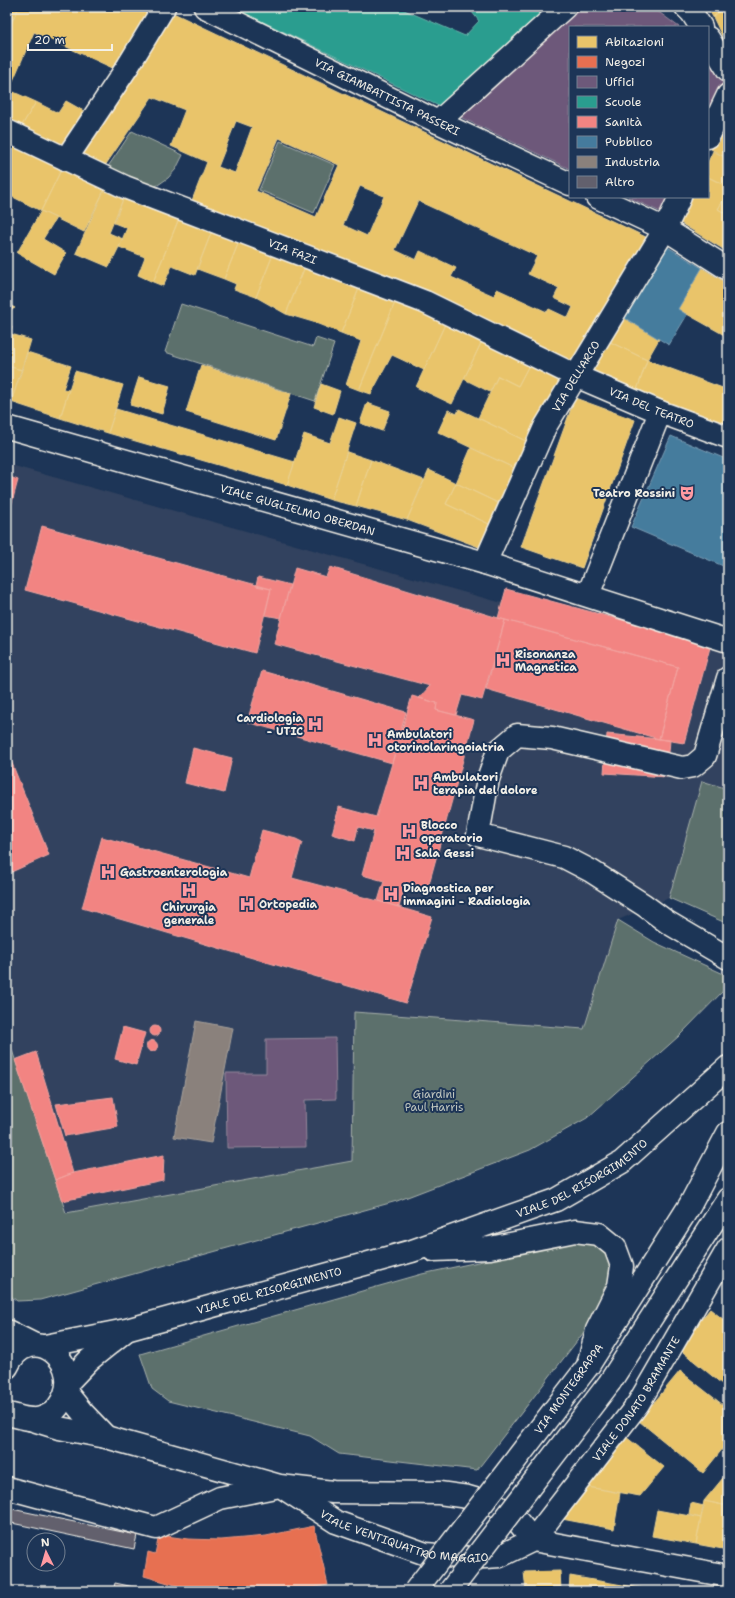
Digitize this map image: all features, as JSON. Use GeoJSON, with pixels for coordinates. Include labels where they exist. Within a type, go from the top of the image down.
{"type":"FeatureCollection","features":[{"type":"Feature","properties":{"kind":"street"},"geometry":{"type":"LineString","coordinates":[[66,159],[128,66],[164,7]]}},
{"type":"Feature","properties":{"kind":"street","name":"VIA GIAMBATTISTA PASSERI"},"geometry":{"type":"LineString","coordinates":[[205,7],[438,122],[569,184]]}},
{"type":"Feature","properties":{"kind":"street"},"geometry":{"type":"LineString","coordinates":[[438,122],[565,7]]}},
{"type":"Feature","properties":{"kind":"street"},"geometry":{"type":"LineString","coordinates":[[686,7],[700,26]]}},
{"type":"Feature","properties":{"kind":"street"},"geometry":{"type":"LineString","coordinates":[[709,40],[728,70]]}},
{"type":"Feature","properties":{"kind":"street"},"geometry":{"type":"LineString","coordinates":[[709,135],[728,95]]}},
{"type":"Feature","properties":{"kind":"street","name":"VIA FAZI"},"geometry":{"type":"LineString","coordinates":[[7,131],[125,187],[425,302],[576,376]]}},
{"type":"Feature","properties":{"kind":"street"},"geometry":{"type":"LineString","coordinates":[[599,198],[665,229],[728,269]]}},
{"type":"Feature","properties":{"kind":"street","name":"VIA DELL'ARCO"},"geometry":{"type":"LineString","coordinates":[[485,563],[545,427],[665,229],[680,198]]}},
{"type":"Feature","properties":{"kind":"street","name":"VIA DEL TEATRO"},"geometry":{"type":"LineString","coordinates":[[576,376],[660,412],[728,437]]}},
{"type":"Feature","properties":{"kind":"street"},"geometry":{"type":"LineString","coordinates":[[588,595],[660,412]]}},
{"type":"Feature","properties":{"kind":"street","name":"VIALE GUGLIELMO OBERDAN"},"geometry":{"type":"LineString","coordinates":[[7,427],[485,563],[728,641]]}},
{"type":"Feature","properties":{"kind":"street"},"geometry":{"type":"LineString","coordinates":[[728,678],[705,756],[694,766],[682,768],[552,738],[517,736],[498,751],[488,779],[478,835],[564,857],[591,871],[644,905],[667,922],[728,958]]}},
{"type":"Feature","properties":{"kind":"street","name":"VIALE DEL RISORGIMENTO"},"geometry":{"type":"LineString","coordinates":[[28,1347],[126,1330],[412,1251],[556,1200],[622,1162],[728,1067]]}},
{"type":"Feature","properties":{"kind":"street","name":"VIA MONTEGRAPPA"},"geometry":{"type":"LineString","coordinates":[[415,1591],[588,1366],[690,1205],[728,1133]]}},
{"type":"Feature","properties":{"kind":"street"},"geometry":{"type":"LineString","coordinates":[[450,1591],[610,1382],[722,1215],[728,1199]]}},
{"type":"Feature","properties":{"kind":"street","name":"VIALE DEL RISORGIMENTO"},"geometry":{"type":"LineString","coordinates":[[412,1251],[490,1248],[575,1231],[599,1234],[615,1247],[622,1266],[619,1286],[597,1330],[588,1366]]}},
{"type":"Feature","properties":{"kind":"street","name":"VIALE DONATO BRAMANTE"},"geometry":{"type":"LineString","coordinates":[[533,1540],[638,1404],[728,1250]]}},
{"type":"Feature","properties":{"kind":"street"},"geometry":{"type":"LineString","coordinates":[[13,1411],[43,1418],[55,1410],[67,1387],[89,1360],[126,1330]]}},
{"type":"Feature","properties":{"kind":"street"},"geometry":{"type":"LineString","coordinates":[[7,1331],[28,1347],[53,1350],[66,1371],[67,1387],[82,1412],[106,1437]]}},
{"type":"Feature","properties":{"kind":"street"},"geometry":{"type":"LineString","coordinates":[[7,1367],[16,1354],[28,1347]]}},
{"type":"Feature","properties":{"kind":"street","name":"VIALE VENTIQUATTRO MAGGIO"},"geometry":{"type":"LineString","coordinates":[[13,1411],[59,1428],[106,1437],[280,1486],[333,1492],[439,1493],[468,1496],[496,1505],[519,1523],[533,1540],[500,1556],[470,1558],[426,1554],[336,1522],[280,1486]]}},
{"type":"Feature","properties":{"kind":"street"},"geometry":{"type":"LineString","coordinates":[[7,1488],[156,1528],[220,1498],[280,1486]]}},
{"type":"Feature","properties":{"kind":"street"},"geometry":{"type":"LineString","coordinates":[[533,1540],[728,1576]]}},
{"type":"Feature","properties":{"kind":"shaded area"},"geometry":{"type":"Polygon","coordinates":[[[7,464],[502,603],[728,650],[728,789],[702,781],[669,898],[618,920],[585,1029],[354,1012],[352,1161],[66,1213],[7,1035],[7,464]]]}},
{"type":"Feature","properties":{"kind":"green space"},"geometry":{"type":"Polygon","coordinates":[[[132,131],[183,155],[176,169],[168,178],[158,185],[146,189],[105,171],[132,131]]]}},
{"type":"Feature","properties":{"kind":"green space"},"geometry":{"type":"Polygon","coordinates":[[[280,141],[335,165],[314,213],[259,190],[280,141]]]}},
{"type":"Feature","properties":{"kind":"green space"},"geometry":{"type":"Polygon","coordinates":[[[181,304],[313,347],[316,338],[334,344],[315,401],[165,352],[181,304]]]}},
{"type":"Feature","properties":{"kind":"green space"},"geometry":{"type":"Polygon","coordinates":[[[702,781],[728,789],[728,924],[669,898],[702,781]]]}},
{"type":"Feature","properties":{"kind":"green space","name":"Giardini Paul Harris"},"geometry":{"type":"Polygon","coordinates":[[[618,920],[654,942],[728,976],[728,986],[679,1036],[587,1118],[530,1150],[397,1201],[40,1300],[17,1301],[7,1293],[7,1035],[66,1213],[352,1161],[354,1012],[584,1029],[618,920]]]}},
{"type":"Feature","properties":{"kind":"green space"},"geometry":{"type":"Polygon","coordinates":[[[576,1241],[593,1243],[607,1254],[612,1266],[607,1288],[584,1332],[477,1470],[339,1454],[310,1436],[168,1401],[152,1389],[140,1354],[422,1274],[576,1241]]]}},
{"type":"Feature","properties":{"kind":"building: Abitazioni"},"geometry":{"type":"Polygon","coordinates":[[[7,7],[19,7],[13,19],[7,16],[7,7]]]}},
{"type":"Feature","properties":{"kind":"building: Abitazioni"},"geometry":{"type":"Polygon","coordinates":[[[19,7],[157,7],[117,70],[34,32],[9,90],[7,89],[7,33],[19,7]]]}},
{"type":"Feature","properties":{"kind":"building: Abitazioni"},"geometry":{"type":"Polygon","coordinates":[[[707,7],[724,7],[713,17],[707,7]]]}},
{"type":"Feature","properties":{"kind":"building: Abitazioni"},"geometry":{"type":"Polygon","coordinates":[[[724,7],[728,7],[728,41],[726,44],[713,17],[724,7]]]}},
{"type":"Feature","properties":{"kind":"building: Abitazioni"},"geometry":{"type":"Polygon","coordinates":[[[167,10],[652,240],[572,367],[191,203],[207,162],[171,146],[185,110],[152,97],[102,170],[73,155],[167,10]],[[236,121],[218,167],[235,173],[252,127],[236,121]],[[279,138],[256,191],[316,217],[339,165],[279,138]],[[360,186],[343,225],[367,236],[384,196],[360,186]],[[418,201],[395,250],[416,260],[420,251],[456,268],[451,277],[494,296],[497,289],[547,312],[549,309],[568,318],[573,307],[554,298],[559,288],[528,274],[537,256],[418,201]]]}},
{"type":"Feature","properties":{"kind":"building: Abitazioni"},"geometry":{"type":"Polygon","coordinates":[[[7,16],[13,19],[7,33],[7,16]]]}},
{"type":"Feature","properties":{"kind":"building: Abitazioni"},"geometry":{"type":"Polygon","coordinates":[[[9,90],[36,102],[21,127],[7,121],[7,96],[9,90]]]}},
{"type":"Feature","properties":{"kind":"building: Abitazioni"},"geometry":{"type":"Polygon","coordinates":[[[66,101],[89,114],[66,150],[21,127],[36,102],[58,113],[66,101]]]}},
{"type":"Feature","properties":{"kind":"building: Abitazioni"},"geometry":{"type":"Polygon","coordinates":[[[725,120],[728,123],[728,159],[711,149],[725,120]]]}},
{"type":"Feature","properties":{"kind":"building: Abitazioni"},"geometry":{"type":"Polygon","coordinates":[[[7,140],[63,166],[41,211],[9,195],[7,199],[7,140]]]}},
{"type":"Feature","properties":{"kind":"building: Abitazioni"},"geometry":{"type":"Polygon","coordinates":[[[713,151],[728,159],[728,182],[726,186],[709,178],[709,160],[713,151]]]}},
{"type":"Feature","properties":{"kind":"building: Abitazioni"},"geometry":{"type":"Polygon","coordinates":[[[63,166],[106,186],[84,232],[41,211],[63,166]]]}},
{"type":"Feature","properties":{"kind":"building: Abitazioni"},"geometry":{"type":"Polygon","coordinates":[[[709,178],[728,187],[728,193],[718,209],[728,215],[728,252],[679,222],[690,198],[709,198],[709,178]]]}},
{"type":"Feature","properties":{"kind":"building: Abitazioni"},"geometry":{"type":"Polygon","coordinates":[[[106,186],[125,194],[109,233],[123,239],[109,267],[76,253],[106,186]]]}},
{"type":"Feature","properties":{"kind":"building: Abitazioni"},"geometry":{"type":"Polygon","coordinates":[[[728,193],[728,215],[718,209],[728,193]]]}},
{"type":"Feature","properties":{"kind":"building: Abitazioni"},"geometry":{"type":"Polygon","coordinates":[[[125,194],[180,216],[153,282],[138,275],[145,257],[119,247],[127,228],[114,223],[125,194]]]}},
{"type":"Feature","properties":{"kind":"building: Abitazioni"},"geometry":{"type":"Polygon","coordinates":[[[41,211],[56,218],[43,239],[66,253],[54,274],[17,253],[41,211]]]}},
{"type":"Feature","properties":{"kind":"building: Abitazioni"},"geometry":{"type":"Polygon","coordinates":[[[180,216],[213,228],[195,275],[172,266],[163,286],[153,282],[180,216]]]}},
{"type":"Feature","properties":{"kind":"building: Abitazioni"},"geometry":{"type":"Polygon","coordinates":[[[213,228],[240,239],[224,279],[197,269],[213,228]]]}},
{"type":"Feature","properties":{"kind":"building: Abitazioni"},"geometry":{"type":"Polygon","coordinates":[[[240,239],[274,252],[256,297],[234,289],[236,284],[224,279],[240,239]]]}},
{"type":"Feature","properties":{"kind":"building: Abitazioni"},"geometry":{"type":"Polygon","coordinates":[[[274,252],[306,264],[286,314],[256,297],[274,252]]]}},
{"type":"Feature","properties":{"kind":"building: Abitazioni"},"geometry":{"type":"Polygon","coordinates":[[[306,264],[360,286],[341,333],[313,322],[286,314],[306,264]]]}},
{"type":"Feature","properties":{"kind":"building: Abitazioni"},"geometry":{"type":"Polygon","coordinates":[[[702,268],[728,284],[728,337],[678,309],[702,268]]]}},
{"type":"Feature","properties":{"kind":"building: Abitazioni"},"geometry":{"type":"Polygon","coordinates":[[[360,286],[396,300],[359,390],[346,385],[361,341],[341,333],[360,286]]]}},
{"type":"Feature","properties":{"kind":"building: Abitazioni"},"geometry":{"type":"Polygon","coordinates":[[[396,300],[445,324],[424,370],[392,355],[371,394],[359,390],[396,300]]]}},
{"type":"Feature","properties":{"kind":"building: Abitazioni"},"geometry":{"type":"Polygon","coordinates":[[[7,304],[15,308],[7,312],[7,304]]]}},
{"type":"Feature","properties":{"kind":"building: Abitazioni"},"geometry":{"type":"Polygon","coordinates":[[[618,314],[659,339],[647,360],[604,339],[618,314]]]}},
{"type":"Feature","properties":{"kind":"building: Abitazioni"},"geometry":{"type":"Polygon","coordinates":[[[7,319],[12,328],[7,331],[7,319]]]}},
{"type":"Feature","properties":{"kind":"building: Abitazioni"},"geometry":{"type":"Polygon","coordinates":[[[445,324],[482,341],[452,404],[416,387],[445,324]]]}},
{"type":"Feature","properties":{"kind":"building: Abitazioni"},"geometry":{"type":"Polygon","coordinates":[[[11,334],[31,340],[22,370],[7,366],[7,345],[11,334]]]}},
{"type":"Feature","properties":{"kind":"building: Abitazioni"},"geometry":{"type":"Polygon","coordinates":[[[604,339],[647,360],[636,393],[584,372],[604,339]]]}},
{"type":"Feature","properties":{"kind":"building: Abitazioni"},"geometry":{"type":"Polygon","coordinates":[[[482,341],[529,365],[518,386],[498,376],[490,392],[464,379],[482,341]]]}},
{"type":"Feature","properties":{"kind":"building: Abitazioni"},"geometry":{"type":"Polygon","coordinates":[[[27,352],[71,366],[63,389],[69,390],[60,418],[11,402],[27,352]]]}},
{"type":"Feature","properties":{"kind":"building: Abitazioni"},"geometry":{"type":"Polygon","coordinates":[[[647,360],[728,390],[728,427],[636,393],[647,360]]]}},
{"type":"Feature","properties":{"kind":"building: Abitazioni"},"geometry":{"type":"Polygon","coordinates":[[[201,365],[291,394],[276,440],[186,412],[201,365]]]}},
{"type":"Feature","properties":{"kind":"building: Abitazioni"},"geometry":{"type":"Polygon","coordinates":[[[529,365],[560,382],[528,442],[478,418],[498,376],[518,386],[529,365]]]}},
{"type":"Feature","properties":{"kind":"building: Abitazioni"},"geometry":{"type":"Polygon","coordinates":[[[7,366],[22,370],[11,402],[7,401],[7,366]]]}},
{"type":"Feature","properties":{"kind":"building: Abitazioni"},"geometry":{"type":"Polygon","coordinates":[[[75,371],[123,385],[108,433],[60,418],[75,371]]]}},
{"type":"Feature","properties":{"kind":"building: Abitazioni"},"geometry":{"type":"Polygon","coordinates":[[[139,377],[170,386],[162,414],[130,405],[139,377]]]}},
{"type":"Feature","properties":{"kind":"building: Abitazioni"},"geometry":{"type":"Polygon","coordinates":[[[321,384],[340,391],[333,414],[314,407],[321,384]]]}},
{"type":"Feature","properties":{"kind":"building: Abitazioni"},"geometry":{"type":"Polygon","coordinates":[[[575,398],[635,420],[582,568],[521,547],[575,398]]]}},
{"type":"Feature","properties":{"kind":"building: Abitazioni"},"geometry":{"type":"Polygon","coordinates":[[[367,403],[390,411],[382,431],[360,423],[367,403]]]}},
{"type":"Feature","properties":{"kind":"building: Abitazioni"},"geometry":{"type":"Polygon","coordinates":[[[116,409],[295,462],[287,485],[108,433],[116,409]]]}},
{"type":"Feature","properties":{"kind":"building: Abitazioni"},"geometry":{"type":"Polygon","coordinates":[[[459,409],[528,442],[516,469],[438,432],[448,410],[457,414],[459,409]]]}},
{"type":"Feature","properties":{"kind":"building: Abitazioni"},"geometry":{"type":"Polygon","coordinates":[[[339,417],[356,423],[331,500],[287,485],[304,434],[330,443],[339,417]]]}},
{"type":"Feature","properties":{"kind":"building: Abitazioni"},"geometry":{"type":"Polygon","coordinates":[[[471,448],[516,469],[498,503],[456,483],[471,448]]]}},
{"type":"Feature","properties":{"kind":"building: Abitazioni"},"geometry":{"type":"Polygon","coordinates":[[[347,452],[371,460],[356,506],[331,500],[347,452]]]}},
{"type":"Feature","properties":{"kind":"building: Abitazioni"},"geometry":{"type":"Polygon","coordinates":[[[371,460],[424,480],[407,520],[356,506],[371,460]]]}},
{"type":"Feature","properties":{"kind":"building: Abitazioni"},"geometry":{"type":"Polygon","coordinates":[[[429,470],[456,483],[446,504],[489,524],[479,547],[407,520],[429,470]]]}},
{"type":"Feature","properties":{"kind":"building: Abitazioni"},"geometry":{"type":"Polygon","coordinates":[[[456,483],[498,503],[489,524],[446,504],[456,483]]]}},
{"type":"Feature","properties":{"kind":"building: Abitazioni"},"geometry":{"type":"Polygon","coordinates":[[[710,1309],[728,1323],[728,1377],[722,1384],[678,1348],[710,1309]]]}},
{"type":"Feature","properties":{"kind":"building: Abitazioni"},"geometry":{"type":"Polygon","coordinates":[[[680,1371],[728,1409],[728,1442],[703,1473],[639,1421],[680,1371]]]}},
{"type":"Feature","properties":{"kind":"building: Abitazioni"},"geometry":{"type":"Polygon","coordinates":[[[626,1437],[664,1467],[640,1496],[588,1487],[626,1437]]]}},
{"type":"Feature","properties":{"kind":"building: Abitazioni"},"geometry":{"type":"Polygon","coordinates":[[[728,1472],[728,1506],[704,1501],[728,1472]]]}},
{"type":"Feature","properties":{"kind":"building: Abitazioni"},"geometry":{"type":"Polygon","coordinates":[[[588,1487],[620,1493],[614,1529],[562,1519],[588,1487]]]}},
{"type":"Feature","properties":{"kind":"building: Abitazioni"},"geometry":{"type":"Polygon","coordinates":[[[704,1501],[728,1506],[728,1550],[696,1544],[704,1501]]]}},
{"type":"Feature","properties":{"kind":"building: Abitazioni"},"geometry":{"type":"Polygon","coordinates":[[[691,1503],[704,1506],[701,1518],[689,1515],[691,1503]]]}},
{"type":"Feature","properties":{"kind":"building: Abitazioni"},"geometry":{"type":"Polygon","coordinates":[[[657,1510],[701,1518],[696,1544],[652,1536],[657,1510]]]}},
{"type":"Feature","properties":{"kind":"building: Abitazioni"},"geometry":{"type":"Polygon","coordinates":[[[560,1571],[561,1590],[569,1590],[570,1576],[652,1591],[526,1591],[524,1572],[560,1571]]]}},
{"type":"Feature","properties":{"kind":"building: Negozi"},"geometry":{"type":"Polygon","coordinates":[[[314,1526],[328,1585],[316,1587],[316,1591],[196,1591],[144,1576],[148,1552],[155,1554],[159,1535],[188,1539],[221,1540],[266,1536],[314,1526]]]}},
{"type":"Feature","properties":{"kind":"building: Uffici"},"geometry":{"type":"Polygon","coordinates":[[[580,7],[652,7],[678,26],[569,26],[569,169],[458,116],[580,7]]]}},
{"type":"Feature","properties":{"kind":"building: Uffici"},"geometry":{"type":"Polygon","coordinates":[[[709,60],[726,79],[709,116],[709,60]]]}},
{"type":"Feature","properties":{"kind":"building: Uffici"},"geometry":{"type":"Polygon","coordinates":[[[630,198],[670,198],[663,213],[630,198]]]}},
{"type":"Feature","properties":{"kind":"building: Uffici"},"geometry":{"type":"Polygon","coordinates":[[[335,1038],[336,1099],[305,1100],[306,1147],[227,1148],[226,1073],[266,1073],[266,1039],[335,1038]]]}},
{"type":"Feature","properties":{"kind":"building: Scuole"},"geometry":{"type":"Polygon","coordinates":[[[232,7],[397,7],[465,36],[479,21],[472,12],[478,7],[547,7],[439,106],[232,7]]]}},
{"type":"Feature","properties":{"kind":"building: Sanità"},"geometry":{"type":"Polygon","coordinates":[[[7,476],[18,480],[7,521],[7,476]]]}},
{"type":"Feature","properties":{"kind":"building: Sanità"},"geometry":{"type":"Polygon","coordinates":[[[42,526],[271,589],[255,653],[25,590],[42,526]]]}},
{"type":"Feature","properties":{"kind":"building: Sanità"},"geometry":{"type":"Polygon","coordinates":[[[330,567],[505,620],[482,700],[462,695],[456,715],[436,710],[437,703],[419,698],[430,686],[274,644],[295,568],[326,577],[330,567]]]}},
{"type":"Feature","properties":{"kind":"building: Sanità"},"geometry":{"type":"Polygon","coordinates":[[[258,577],[290,585],[281,618],[265,615],[271,589],[256,586],[258,577]]]}},
{"type":"Feature","properties":{"kind":"building: Sanità"},"geometry":{"type":"Polygon","coordinates":[[[506,589],[711,644],[684,743],[659,739],[678,667],[498,618],[506,589]]]}},
{"type":"Feature","properties":{"kind":"building: Sanità"},"geometry":{"type":"Polygon","coordinates":[[[505,620],[678,667],[659,739],[486,689],[505,620]]]}},
{"type":"Feature","properties":{"kind":"building: Sanità"},"geometry":{"type":"Polygon","coordinates":[[[262,671],[406,712],[392,763],[247,722],[262,671]]]}},
{"type":"Feature","properties":{"kind":"building: Sanità"},"geometry":{"type":"Polygon","coordinates":[[[412,696],[437,703],[436,710],[474,720],[426,895],[404,889],[399,907],[378,901],[384,881],[362,875],[374,831],[358,827],[355,841],[332,834],[339,807],[376,817],[412,696]]]}},
{"type":"Feature","properties":{"kind":"building: Sanità"},"geometry":{"type":"Polygon","coordinates":[[[607,734],[670,740],[667,777],[604,773],[607,734]]]}},
{"type":"Feature","properties":{"kind":"building: Sanità"},"geometry":{"type":"Polygon","coordinates":[[[193,748],[232,758],[224,793],[185,783],[193,748]]]}},
{"type":"Feature","properties":{"kind":"building: Sanità"},"geometry":{"type":"Polygon","coordinates":[[[7,751],[49,855],[7,874],[7,751]]]}},
{"type":"Feature","properties":{"kind":"building: Sanità"},"geometry":{"type":"Polygon","coordinates":[[[262,830],[302,842],[292,878],[432,917],[406,1003],[82,908],[102,837],[249,878],[262,830]]]}},
{"type":"Feature","properties":{"kind":"building: Sanità"},"geometry":{"type":"Polygon","coordinates":[[[153,1026],[157,1026],[159,1027],[159,1035],[153,1036],[150,1033],[150,1029],[153,1026]]]}},
{"type":"Feature","properties":{"kind":"building: Sanità"},"geometry":{"type":"Polygon","coordinates":[[[123,1027],[145,1033],[136,1065],[115,1059],[123,1027]]]}},
{"type":"Feature","properties":{"kind":"building: Sanità"},"geometry":{"type":"Polygon","coordinates":[[[150,1041],[154,1041],[156,1042],[156,1050],[150,1051],[147,1048],[147,1044],[150,1041]]]}},
{"type":"Feature","properties":{"kind":"building: Sanità"},"geometry":{"type":"Polygon","coordinates":[[[36,1052],[73,1173],[55,1180],[15,1060],[36,1052]]]}},
{"type":"Feature","properties":{"kind":"building: Sanità"},"geometry":{"type":"Polygon","coordinates":[[[113,1097],[118,1127],[65,1136],[56,1104],[113,1097]]]}},
{"type":"Feature","properties":{"kind":"building: Sanità"},"geometry":{"type":"Polygon","coordinates":[[[164,1155],[163,1180],[62,1201],[55,1180],[73,1173],[164,1155]]]}},
{"type":"Feature","properties":{"kind":"building: Pubblico"},"geometry":{"type":"Polygon","coordinates":[[[661,243],[702,268],[678,309],[687,315],[669,345],[618,314],[661,243]]]}},
{"type":"Feature","properties":{"kind":"building: Pubblico","name":"Teatro Rossini"},"geometry":{"type":"Polygon","coordinates":[[[671,436],[728,460],[728,568],[631,527],[671,436]]]}},
{"type":"Feature","properties":{"kind":"building: Industria"},"geometry":{"type":"Polygon","coordinates":[[[196,1021],[233,1028],[211,1143],[174,1137],[196,1021]]]}},
{"type":"Feature","properties":{"kind":"building: Altro"},"geometry":{"type":"Polygon","coordinates":[[[7,1508],[137,1535],[134,1549],[66,1535],[66,1532],[54,1532],[7,1522],[7,1508]]]}},
{"type":"Feature","properties":{"kind":"building: Altro"},"geometry":{"type":"Polygon","coordinates":[[[115,1583],[148,1590],[148,1591],[113,1591],[115,1583]]]}},
{"type":"Feature","properties":{"kind":"place","name":"Teatro Rossini"},"geometry":{"type":"Point","coordinates":[687,493]}},
{"type":"Feature","properties":{"kind":"place","name":"Risonanza Magnetica"},"geometry":{"type":"Point","coordinates":[503,660]}},
{"type":"Feature","properties":{"kind":"place","name":"Cardiologia - UTIC"},"geometry":{"type":"Point","coordinates":[315,724]}},
{"type":"Feature","properties":{"kind":"place","name":"Ambulatori otorinolaringoiatria"},"geometry":{"type":"Point","coordinates":[375,740]}},
{"type":"Feature","properties":{"kind":"place","name":"Ambulatori terapia del dolore"},"geometry":{"type":"Point","coordinates":[421,783]}},
{"type":"Feature","properties":{"kind":"place","name":"Blocco operatorio"},"geometry":{"type":"Point","coordinates":[409,831]}},
{"type":"Feature","properties":{"kind":"place","name":"Sala Gessi"},"geometry":{"type":"Point","coordinates":[403,853]}},
{"type":"Feature","properties":{"kind":"place","name":"Gastroenterologia"},"geometry":{"type":"Point","coordinates":[108,872]}},
{"type":"Feature","properties":{"kind":"place","name":"Chirurgia generale"},"geometry":{"type":"Point","coordinates":[189,890]}},
{"type":"Feature","properties":{"kind":"place","name":"Diagnostica per immagini - Radiologia"},"geometry":{"type":"Point","coordinates":[391,894]}},
{"type":"Feature","properties":{"kind":"place","name":"Ortopedia"},"geometry":{"type":"Point","coordinates":[247,904]}}]}
